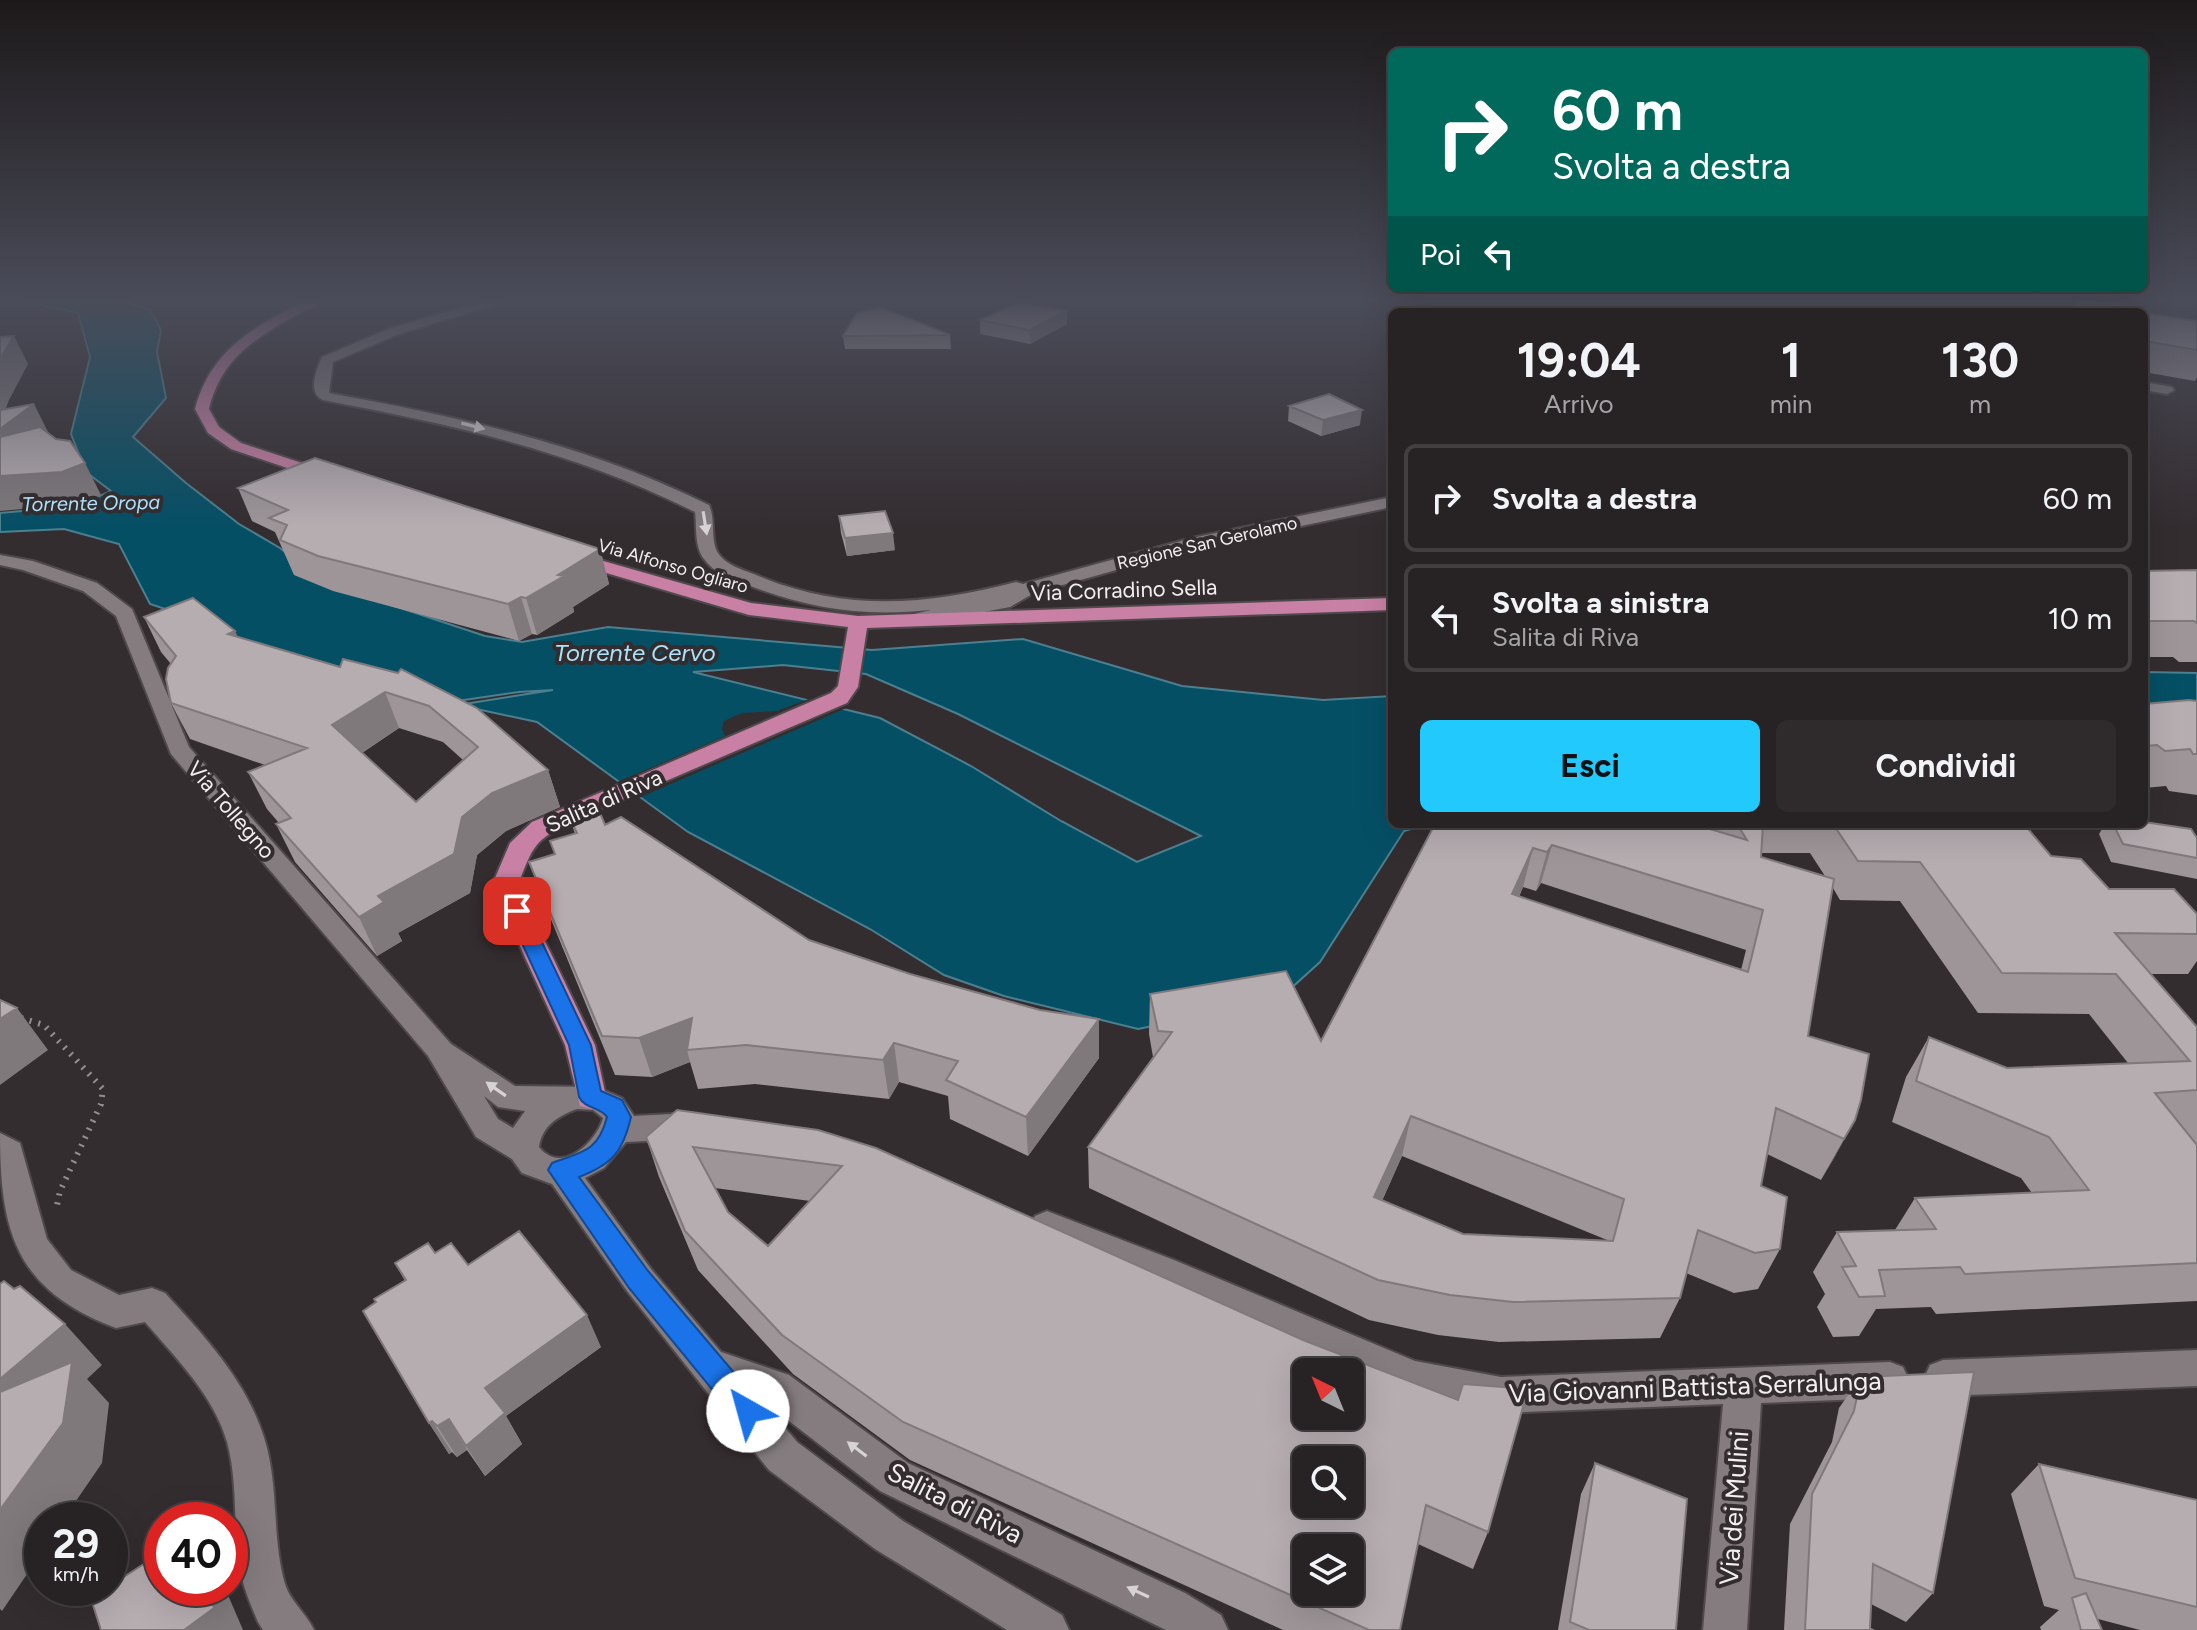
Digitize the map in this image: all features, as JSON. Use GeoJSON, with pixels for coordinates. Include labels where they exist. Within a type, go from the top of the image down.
{"type":"FeatureCollection","features":[{"type":"Feature","properties":{"kind":"main road"},"geometry":{"type":"LineString","coordinates":[[215,374],[210,380],[202,409],[213,430],[236,446],[340,481]]}},
{"type":"Feature","properties":{"kind":"main road","name":"Via Alfonso Ogliaro"},"geometry":{"type":"LineString","coordinates":[[562,554],[749,609],[857,629]]}},
{"type":"Feature","properties":{"kind":"main road","name":"Via Corradino Sella"},"geometry":{"type":"LineString","coordinates":[[857,629],[897,621],[1388,604]]}},
{"type":"Feature","properties":{"kind":"main road","name":"Salita di Riva"},"geometry":{"type":"LineString","coordinates":[[577,1099],[580,1045],[505,885],[522,843],[541,827],[565,816],[818,710],[839,698],[848,687],[857,629]]}},
{"type":"Feature","properties":{"kind":"street"},"geometry":{"type":"LineString","coordinates":[[324,374],[320,389],[323,396],[519,437],[651,483],[703,509],[708,532],[706,549],[713,560],[737,574],[801,599],[833,605],[882,606],[939,604],[1014,591],[1025,593],[1003,603],[897,621]]}},
{"type":"Feature","properties":{"kind":"street"},"geometry":{"type":"LineString","coordinates":[[2148,387],[2167,390]]}},
{"type":"Feature","properties":{"kind":"street","name":"Regione San Gerolamo"},"geometry":{"type":"LineString","coordinates":[[1014,591],[1192,543],[1388,503]]}},
{"type":"Feature","properties":{"kind":"street","name":"Via Tollegno"},"geometry":{"type":"LineString","coordinates":[[0,560],[27,565],[90,587],[125,613],[179,749],[438,1048],[487,1128],[523,1150]]}},
{"type":"Feature","properties":{"kind":"street","name":"Via Tollegno"},"geometry":{"type":"LineString","coordinates":[[438,1048],[509,1098],[577,1099]]}},
{"type":"Feature","properties":{"kind":"street"},"geometry":{"type":"LineString","coordinates":[[577,1099],[614,1107],[619,1117],[618,1130],[604,1152],[575,1168],[560,1170],[535,1166],[523,1150],[524,1138],[538,1116],[577,1099]]}},
{"type":"Feature","properties":{"kind":"street"},"geometry":{"type":"LineString","coordinates":[[618,1130],[721,1125]]}},
{"type":"Feature","properties":{"kind":"street"},"geometry":{"type":"LineString","coordinates":[[0,1146],[9,1152],[32,1245],[59,1281],[116,1312],[152,1304],[231,1400],[247,1446],[255,1492],[260,1569],[273,1608],[292,1630]]}},
{"type":"Feature","properties":{"kind":"street"},"geometry":{"type":"LineString","coordinates":[[560,1170],[639,1280],[783,1456],[889,1535],[1047,1630]]}},
{"type":"Feature","properties":{"kind":"street","name":"Via Giovanni Battista Serralunga"},"geometry":{"type":"LineString","coordinates":[[1018,1215],[1162,1271],[1414,1379],[1501,1395],[2197,1368]]}},
{"type":"Feature","properties":{"kind":"street","name":"Salita di Riva"},"geometry":{"type":"LineString","coordinates":[[712,1367],[776,1388],[894,1477],[1170,1608],[1206,1630]]}},
{"type":"Feature","properties":{"kind":"street","name":"Via dei Mulini"},"geometry":{"type":"LineString","coordinates":[[1725,1630],[1743,1386]]}},
{"type":"Feature","properties":{"kind":"path"},"geometry":{"type":"LineString","coordinates":[[11,1016],[44,1025],[103,1089],[101,1104],[60,1191],[54,1218]]}},
{"type":"Feature","properties":{"kind":"water"},"geometry":{"type":"Polygon","coordinates":[[[86,374],[161,374],[166,398],[133,437],[186,483],[239,524],[280,548],[322,582],[485,636],[522,642],[608,627],[872,650],[1023,639],[1182,686],[1323,700],[1388,696],[1388,828],[1415,828],[1404,831],[1320,962],[1277,1001],[1138,1029],[1004,996],[944,975],[870,929],[688,832],[537,722],[458,705],[553,690],[430,705],[264,661],[219,627],[150,604],[119,544],[64,529],[0,532],[0,513],[77,506],[111,491],[86,472],[71,434],[86,374]],[[783,665],[693,672],[880,718],[971,766],[1061,821],[1137,862],[1201,836],[958,714],[866,674],[783,665]]]}},
{"type":"Feature","properties":{"kind":"water"},"geometry":{"type":"Polygon","coordinates":[[[2148,672],[2197,673],[2197,736],[2148,736],[2148,672]]]}},
{"type":"Feature","properties":{"kind":"pier"},"geometry":{"type":"Polygon","coordinates":[[[814,697],[851,706],[636,799],[615,783],[725,736],[722,729],[724,721],[742,713],[777,711],[814,697]]]}},
{"type":"Feature","properties":{"kind":"building"},"geometry":{"type":"Polygon","coordinates":[[[1329,394],[1362,410],[1323,420],[1289,406],[1329,394]]]}},
{"type":"Feature","properties":{"kind":"building"},"geometry":{"type":"Polygon","coordinates":[[[34,404],[0,429],[0,410],[34,404]]]}},
{"type":"Feature","properties":{"kind":"building"},"geometry":{"type":"Polygon","coordinates":[[[40,427],[56,439],[70,441],[85,463],[62,472],[0,476],[0,437],[40,427]]]}},
{"type":"Feature","properties":{"kind":"building"},"geometry":{"type":"Polygon","coordinates":[[[315,458],[600,549],[558,575],[564,576],[526,598],[521,597],[508,604],[318,556],[280,540],[287,525],[269,518],[288,510],[238,488],[315,458]]]}},
{"type":"Feature","properties":{"kind":"building"},"geometry":{"type":"Polygon","coordinates":[[[885,511],[893,533],[845,538],[839,516],[885,511]]]}},
{"type":"Feature","properties":{"kind":"building"},"geometry":{"type":"Polygon","coordinates":[[[2197,570],[2197,623],[2148,621],[2148,571],[2197,570]]]}},
{"type":"Feature","properties":{"kind":"building"},"geometry":{"type":"Polygon","coordinates":[[[193,598],[235,631],[228,634],[340,667],[343,659],[398,673],[401,669],[477,708],[548,770],[492,793],[462,817],[454,854],[378,896],[384,902],[359,917],[276,824],[291,818],[248,772],[307,748],[171,703],[166,679],[168,668],[176,656],[144,617],[193,598]],[[385,692],[332,725],[416,802],[478,747],[429,706],[385,692]]]}},
{"type":"Feature","properties":{"kind":"building"},"geometry":{"type":"Polygon","coordinates":[[[2197,701],[2197,754],[2190,749],[2165,751],[2157,745],[2148,746],[2148,704],[2197,701]]]}},
{"type":"Feature","properties":{"kind":"building"},"geometry":{"type":"Polygon","coordinates":[[[600,813],[605,825],[621,817],[809,940],[910,974],[1040,1010],[1099,1019],[1026,1117],[946,1080],[958,1061],[894,1043],[883,1060],[746,1045],[687,1050],[692,1018],[639,1038],[602,1036],[529,862],[555,854],[550,841],[577,833],[571,821],[600,813]]]}},
{"type":"Feature","properties":{"kind":"building"},"geometry":{"type":"Polygon","coordinates":[[[2148,823],[2191,829],[2197,838],[2197,858],[2123,844],[2115,828],[2148,828],[2148,823]]]}},
{"type":"Feature","properties":{"kind":"building"},"geometry":{"type":"Polygon","coordinates":[[[1433,828],[1706,828],[1747,840],[1740,828],[1763,828],[1761,857],[1834,879],[1808,1036],[1869,1054],[1861,1100],[1855,1120],[1844,1139],[1776,1108],[1761,1186],[1787,1197],[1780,1249],[1755,1253],[1698,1230],[1680,1298],[1513,1302],[1450,1295],[1378,1280],[1088,1147],[1172,1032],[1158,1031],[1150,994],[1286,971],[1321,1041],[1433,828]],[[1552,845],[1547,852],[1533,848],[1512,894],[1748,972],[1763,910],[1552,845]],[[1411,1116],[1374,1197],[1463,1234],[1613,1241],[1624,1199],[1411,1116]]]}},
{"type":"Feature","properties":{"kind":"building"},"geometry":{"type":"Polygon","coordinates":[[[1836,828],[2027,828],[2051,856],[2081,859],[2109,889],[2174,889],[2197,914],[2197,934],[2115,933],[2197,1027],[2197,1090],[2155,1093],[2197,1145],[2197,1263],[1965,1274],[1960,1267],[1879,1270],[1885,1296],[1859,1297],[1842,1267],[1856,1266],[1837,1232],[1936,1229],[1915,1198],[2089,1190],[2049,1137],[1916,1081],[1929,1037],[2007,1068],[2190,1061],[2116,974],[2002,973],[1920,862],[1858,861],[1836,828]]]}},
{"type":"Feature","properties":{"kind":"building"},"geometry":{"type":"Polygon","coordinates":[[[0,1000],[17,1008],[0,1019],[0,1000]]]}},
{"type":"Feature","properties":{"kind":"building"},"geometry":{"type":"Polygon","coordinates":[[[677,1110],[818,1130],[876,1148],[1350,1358],[1292,1358],[1292,1430],[1364,1430],[1364,1364],[1458,1400],[1463,1384],[1528,1389],[1488,1532],[1426,1505],[1400,1630],[1369,1630],[1315,1606],[1364,1606],[1364,1534],[1292,1534],[1292,1596],[903,1422],[782,1335],[685,1231],[646,1137],[677,1110]],[[693,1147],[728,1212],[768,1246],[842,1166],[693,1147]]]}},
{"type":"Feature","properties":{"kind":"building"},"geometry":{"type":"Polygon","coordinates":[[[519,1231],[587,1315],[485,1388],[505,1413],[466,1446],[449,1419],[437,1426],[432,1421],[429,1423],[363,1311],[376,1302],[374,1299],[406,1280],[395,1263],[428,1243],[435,1253],[451,1243],[468,1265],[519,1231]]]}},
{"type":"Feature","properties":{"kind":"building"},"geometry":{"type":"Polygon","coordinates":[[[4,1281],[14,1289],[20,1286],[65,1324],[0,1379],[0,1284],[4,1281]]]}},
{"type":"Feature","properties":{"kind":"building"},"geometry":{"type":"Polygon","coordinates":[[[72,1362],[63,1423],[0,1510],[0,1392],[72,1362]]]}},
{"type":"Feature","properties":{"kind":"building"},"geometry":{"type":"Polygon","coordinates":[[[1974,1372],[1933,1593],[1873,1564],[1870,1628],[1873,1630],[1805,1630],[1812,1494],[1854,1411],[1861,1377],[1974,1372]]]}},
{"type":"Feature","properties":{"kind":"building"},"geometry":{"type":"Polygon","coordinates":[[[1595,1463],[1687,1499],[1676,1630],[1589,1630],[1570,1622],[1595,1463]]]}},
{"type":"Feature","properties":{"kind":"building"},"geometry":{"type":"Polygon","coordinates":[[[2039,1464],[2197,1500],[2197,1607],[2075,1578],[2039,1464]]]}},
{"type":"Feature","properties":{"kind":"building"},"geometry":{"type":"Polygon","coordinates":[[[144,1564],[144,1606],[214,1608],[184,1630],[101,1630],[93,1606],[128,1606],[128,1574],[144,1564]]]}},
{"type":"Feature","properties":{"kind":"building"},"geometry":{"type":"Polygon","coordinates":[[[2086,1593],[2102,1630],[2081,1630],[2072,1598],[2086,1593]]]}},
{"type":"Feature","properties":{"kind":"route"},"geometry":{"type":"LineString","coordinates":[[517,911],[580,1045],[591,1097],[604,1100],[614,1107],[619,1117],[618,1130],[604,1152],[575,1168],[560,1170],[639,1280],[748,1411]]}},
{"type":"Feature","properties":{"kind":"water label","name":"Torrente Oropa"},"geometry":{"type":"Point","coordinates":[91,503]}},
{"type":"Feature","properties":{"kind":"water label","name":"Torrente Cervo"},"geometry":{"type":"Point","coordinates":[635,652]}}]}
